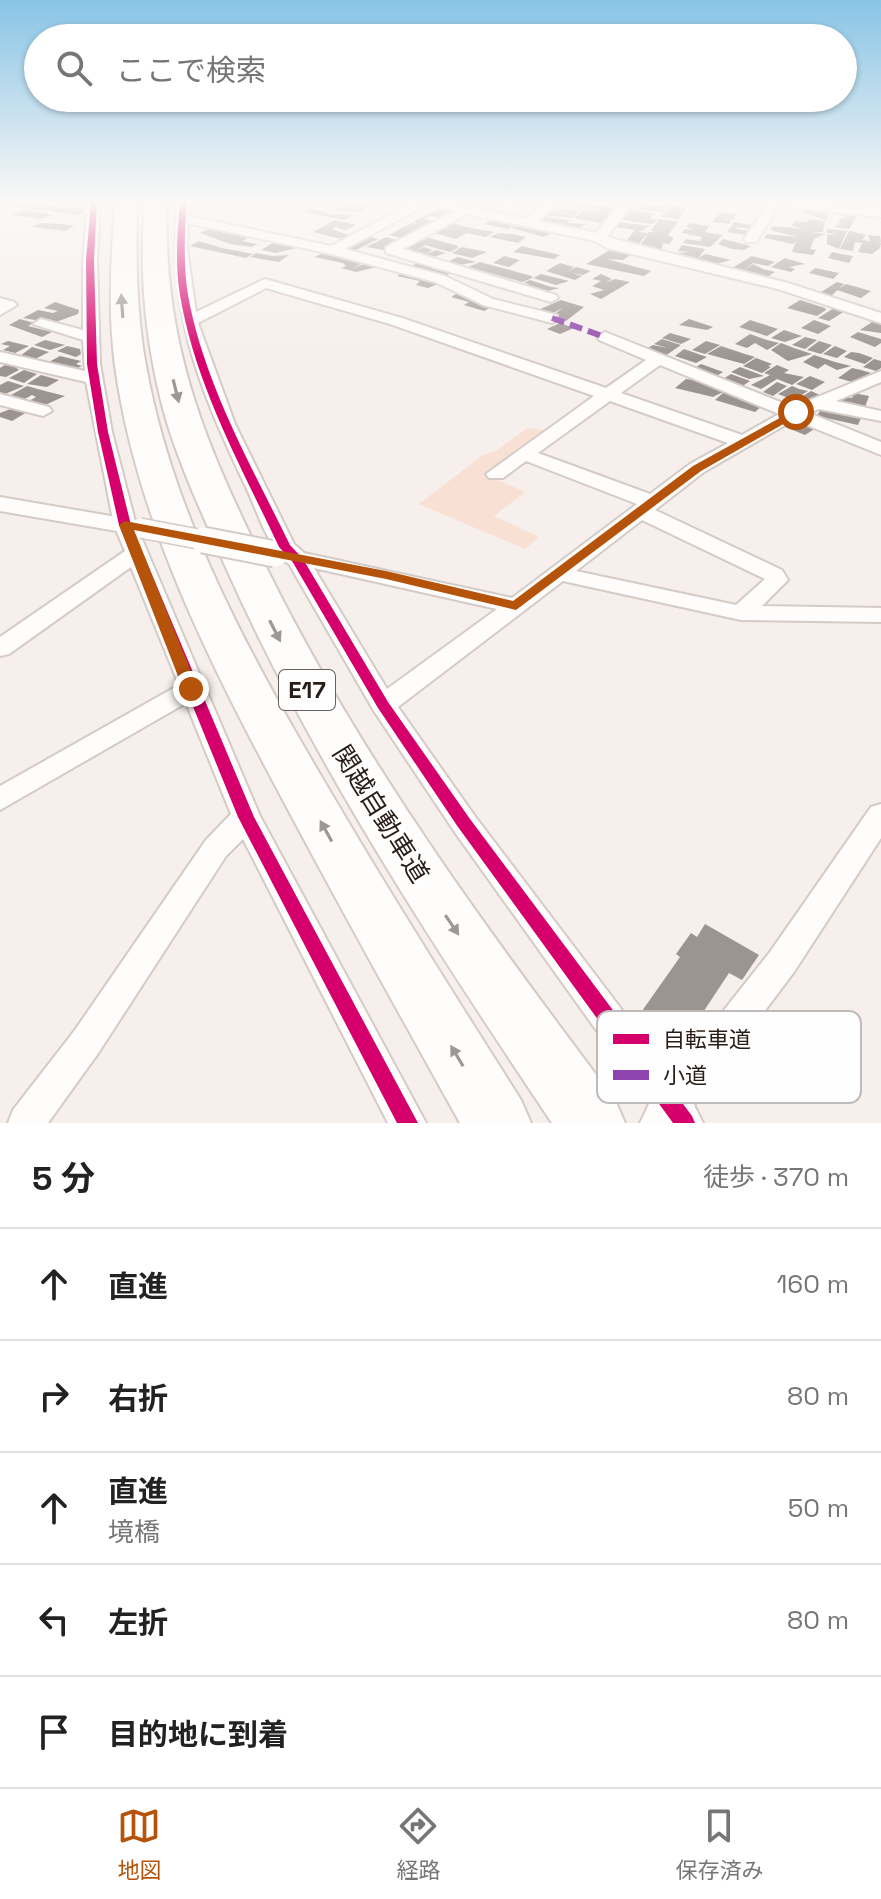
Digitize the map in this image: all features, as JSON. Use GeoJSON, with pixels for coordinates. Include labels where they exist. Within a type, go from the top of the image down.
{"type":"FeatureCollection","features":[{"type":"Feature","properties":{"kind":"highway","name":"関越自動車道"},"geometry":{"type":"LineString","coordinates":[[120,255],[122,307],[132,383],[174,522],[215,621],[278,745],[497,1123]]}},
{"type":"Feature","properties":{"kind":"highway","name":"関越自動車道"},"geometry":{"type":"LineString","coordinates":[[166,255],[158,306],[186,432],[273,629],[367,797],[470,953],[591,1123]]}},
{"type":"Feature","properties":{"kind":"street"},"geometry":{"type":"LineString","coordinates":[[90,255],[94,377],[103,432],[134,535],[191,689],[246,817],[408,1123]]}},
{"type":"Feature","properties":{"kind":"street"},"geometry":{"type":"LineString","coordinates":[[181,255],[192,339],[215,401],[285,547],[286,557],[383,705],[597,1012]]}},
{"type":"Feature","properties":{"kind":"street"},"geometry":{"type":"LineString","coordinates":[[353,255],[440,279],[495,304],[552,318]]}},
{"type":"Feature","properties":{"kind":"street"},"geometry":{"type":"LineString","coordinates":[[409,255],[551,298]]}},
{"type":"Feature","properties":{"kind":"street"},"geometry":{"type":"LineString","coordinates":[[655,255],[783,286],[881,318]]}},
{"type":"Feature","properties":{"kind":"street"},"geometry":{"type":"LineString","coordinates":[[189,321],[265,283],[396,321],[741,441]]}},
{"type":"Feature","properties":{"kind":"street"},"geometry":{"type":"LineString","coordinates":[[0,303],[9,305],[0,310]]}},
{"type":"Feature","properties":{"kind":"street"},"geometry":{"type":"LineString","coordinates":[[41,324],[91,337]]}},
{"type":"Feature","properties":{"kind":"street"},"geometry":{"type":"LineString","coordinates":[[605,337],[881,449]]}},
{"type":"Feature","properties":{"kind":"street"},"geometry":{"type":"LineString","coordinates":[[0,357],[73,376],[94,377]]}},
{"type":"Feature","properties":{"kind":"street"},"geometry":{"type":"LineString","coordinates":[[496,474],[658,359]]}},
{"type":"Feature","properties":{"kind":"street"},"geometry":{"type":"LineString","coordinates":[[383,705],[646,507],[741,441],[796,412],[881,376]]}},
{"type":"Feature","properties":{"kind":"street"},"geometry":{"type":"LineString","coordinates":[[0,399],[43,411]]}},
{"type":"Feature","properties":{"kind":"street"},"geometry":{"type":"LineString","coordinates":[[818,403],[881,416]]}},
{"type":"Feature","properties":{"kind":"street"},"geometry":{"type":"LineString","coordinates":[[524,454],[646,507],[774,575],[777,580],[741,613]]}},
{"type":"Feature","properties":{"kind":"street"},"geometry":{"type":"LineString","coordinates":[[0,504],[134,535],[286,557],[516,606]]}},
{"type":"Feature","properties":{"kind":"street"},"geometry":{"type":"LineString","coordinates":[[0,648],[134,535]]}},
{"type":"Feature","properties":{"kind":"street"},"geometry":{"type":"LineString","coordinates":[[560,574],[741,613],[881,615]]}},
{"type":"Feature","properties":{"kind":"street"},"geometry":{"type":"LineString","coordinates":[[0,799],[191,689]]}},
{"type":"Feature","properties":{"kind":"street"},"geometry":{"type":"LineString","coordinates":[[747,1011],[881,815]]}},
{"type":"Feature","properties":{"kind":"street"},"geometry":{"type":"LineString","coordinates":[[26,1123],[87,1041],[216,848],[246,817]]}},
{"type":"Feature","properties":{"kind":"shaded area"},"geometry":{"type":"Polygon","coordinates":[[[527,428],[544,430],[486,475],[525,492],[494,516],[539,537],[525,549],[419,504],[483,455],[496,451],[527,428]]]}},
{"type":"Feature","properties":{"kind":"building"},"geometry":{"type":"Polygon","coordinates":[[[252,255],[288,255],[279,262],[250,257],[252,255]]]}},
{"type":"Feature","properties":{"kind":"building"},"geometry":{"type":"Polygon","coordinates":[[[337,255],[363,263],[351,269],[366,263],[377,267],[356,272],[341,268],[346,266],[343,263],[314,257],[337,255]]]}},
{"type":"Feature","properties":{"kind":"building"},"geometry":{"type":"Polygon","coordinates":[[[533,255],[559,255],[554,259],[533,255]]]}},
{"type":"Feature","properties":{"kind":"building"},"geometry":{"type":"Polygon","coordinates":[[[601,255],[630,255],[623,260],[607,259],[651,271],[644,276],[586,264],[601,255]]]}},
{"type":"Feature","properties":{"kind":"building"},"geometry":{"type":"Polygon","coordinates":[[[676,255],[700,255],[697,260],[676,255]]]}},
{"type":"Feature","properties":{"kind":"building"},"geometry":{"type":"Polygon","coordinates":[[[711,255],[731,260],[716,264],[697,259],[711,255]]]}},
{"type":"Feature","properties":{"kind":"building"},"geometry":{"type":"Polygon","coordinates":[[[830,255],[853,256],[849,263],[828,258],[830,255]]]}},
{"type":"Feature","properties":{"kind":"building"},"geometry":{"type":"Polygon","coordinates":[[[504,256],[520,260],[509,267],[493,263],[504,256]]]}},
{"type":"Feature","properties":{"kind":"building"},"geometry":{"type":"Polygon","coordinates":[[[752,256],[775,262],[768,266],[753,263],[743,271],[732,268],[752,256]]]}},
{"type":"Feature","properties":{"kind":"building"},"geometry":{"type":"Polygon","coordinates":[[[458,257],[476,262],[459,265],[447,262],[458,257]]]}},
{"type":"Feature","properties":{"kind":"building"},"geometry":{"type":"Polygon","coordinates":[[[785,258],[805,264],[789,267],[795,269],[791,272],[771,267],[785,258]]]}},
{"type":"Feature","properties":{"kind":"building"},"geometry":{"type":"Polygon","coordinates":[[[480,262],[532,278],[523,282],[468,267],[480,262]]]}},
{"type":"Feature","properties":{"kind":"building"},"geometry":{"type":"Polygon","coordinates":[[[418,263],[453,272],[441,278],[407,268],[418,263]]]}},
{"type":"Feature","properties":{"kind":"building"},"geometry":{"type":"Polygon","coordinates":[[[560,263],[574,267],[567,272],[576,267],[591,271],[583,275],[572,273],[582,276],[575,280],[546,271],[560,263]]]}},
{"type":"Feature","properties":{"kind":"building"},"geometry":{"type":"Polygon","coordinates":[[[753,264],[775,272],[767,277],[740,273],[753,264]]]}},
{"type":"Feature","properties":{"kind":"building"},"geometry":{"type":"Polygon","coordinates":[[[815,268],[839,273],[833,279],[809,273],[815,268]]]}},
{"type":"Feature","properties":{"kind":"building"},"geometry":{"type":"Polygon","coordinates":[[[404,272],[440,283],[428,288],[416,285],[420,281],[397,276],[404,272]]]}},
{"type":"Feature","properties":{"kind":"building"},"geometry":{"type":"Polygon","coordinates":[[[541,274],[569,281],[556,285],[533,278],[541,274]]]}},
{"type":"Feature","properties":{"kind":"building"},"geometry":{"type":"Polygon","coordinates":[[[601,274],[612,279],[605,283],[615,279],[630,282],[601,299],[590,294],[604,290],[592,286],[601,281],[592,279],[601,274]]]}},
{"type":"Feature","properties":{"kind":"building"},"geometry":{"type":"Polygon","coordinates":[[[530,280],[560,288],[543,292],[526,286],[529,284],[524,283],[530,280]]]}},
{"type":"Feature","properties":{"kind":"building"},"geometry":{"type":"Polygon","coordinates":[[[837,282],[844,284],[830,297],[818,294],[837,282]]]}},
{"type":"Feature","properties":{"kind":"building"},"geometry":{"type":"Polygon","coordinates":[[[846,284],[871,291],[861,298],[837,290],[846,284]]]}},
{"type":"Feature","properties":{"kind":"building"},"geometry":{"type":"Polygon","coordinates":[[[460,292],[493,306],[484,311],[464,305],[469,302],[451,297],[460,292]]]}},
{"type":"Feature","properties":{"kind":"building"},"geometry":{"type":"Polygon","coordinates":[[[561,300],[584,307],[566,321],[553,315],[563,308],[551,314],[538,310],[561,300]]]}},
{"type":"Feature","properties":{"kind":"building"},"geometry":{"type":"Polygon","coordinates":[[[800,300],[826,310],[817,316],[787,308],[800,300]]]}},
{"type":"Feature","properties":{"kind":"building"},"geometry":{"type":"Polygon","coordinates":[[[55,302],[79,310],[78,314],[53,323],[23,318],[38,310],[58,311],[44,308],[55,302]]]}},
{"type":"Feature","properties":{"kind":"building"},"geometry":{"type":"Polygon","coordinates":[[[834,308],[845,311],[829,321],[818,318],[834,308]]]}},
{"type":"Feature","properties":{"kind":"building"},"geometry":{"type":"Polygon","coordinates":[[[20,319],[34,323],[28,326],[52,332],[42,337],[9,325],[20,319]]]}},
{"type":"Feature","properties":{"kind":"building"},"geometry":{"type":"Polygon","coordinates":[[[689,319],[713,327],[707,330],[679,325],[689,319]]]}},
{"type":"Feature","properties":{"kind":"building"},"geometry":{"type":"Polygon","coordinates":[[[750,320],[778,329],[767,336],[739,327],[750,320]]]}},
{"type":"Feature","properties":{"kind":"building"},"geometry":{"type":"Polygon","coordinates":[[[814,320],[831,326],[818,334],[801,328],[814,320]]]}},
{"type":"Feature","properties":{"kind":"building"},"geometry":{"type":"Polygon","coordinates":[[[875,320],[881,322],[881,333],[860,330],[875,320]]]}},
{"type":"Feature","properties":{"kind":"building"},"geometry":{"type":"Polygon","coordinates":[[[560,323],[574,328],[560,334],[547,329],[560,323]]]}},
{"type":"Feature","properties":{"kind":"building"},"geometry":{"type":"Polygon","coordinates":[[[784,330],[802,336],[785,342],[771,338],[784,330]]]}},
{"type":"Feature","properties":{"kind":"building"},"geometry":{"type":"Polygon","coordinates":[[[858,332],[881,339],[881,343],[875,347],[850,337],[858,332]]]}},
{"type":"Feature","properties":{"kind":"building"},"geometry":{"type":"Polygon","coordinates":[[[670,333],[691,339],[681,344],[662,338],[670,333]]]}},
{"type":"Feature","properties":{"kind":"building"},"geometry":{"type":"Polygon","coordinates":[[[750,334],[779,343],[767,350],[755,343],[747,348],[735,344],[750,334]]]}},
{"type":"Feature","properties":{"kind":"building"},"geometry":{"type":"Polygon","coordinates":[[[805,337],[817,340],[805,349],[792,345],[805,337]]]}},
{"type":"Feature","properties":{"kind":"building"},"geometry":{"type":"Polygon","coordinates":[[[662,339],[681,345],[665,356],[646,349],[653,345],[668,348],[654,344],[662,339]]]}},
{"type":"Feature","properties":{"kind":"building"},"geometry":{"type":"Polygon","coordinates":[[[45,340],[65,345],[50,350],[34,345],[45,340]]]}},
{"type":"Feature","properties":{"kind":"building"},"geometry":{"type":"Polygon","coordinates":[[[8,341],[29,346],[15,353],[3,350],[10,346],[1,344],[8,341]]]}},
{"type":"Feature","properties":{"kind":"building"},"geometry":{"type":"Polygon","coordinates":[[[706,341],[720,345],[705,354],[692,350],[706,341]]]}},
{"type":"Feature","properties":{"kind":"building"},"geometry":{"type":"Polygon","coordinates":[[[819,341],[832,345],[821,354],[807,350],[819,341]]]}},
{"type":"Feature","properties":{"kind":"building"},"geometry":{"type":"Polygon","coordinates":[[[781,343],[812,354],[788,361],[771,350],[781,343]]]}},
{"type":"Feature","properties":{"kind":"building"},"geometry":{"type":"Polygon","coordinates":[[[67,346],[80,349],[81,354],[76,357],[57,351],[67,346]]]}},
{"type":"Feature","properties":{"kind":"building"},"geometry":{"type":"Polygon","coordinates":[[[721,346],[755,357],[744,364],[707,354],[721,346]]]}},
{"type":"Feature","properties":{"kind":"building"},"geometry":{"type":"Polygon","coordinates":[[[835,346],[847,351],[837,358],[823,354],[835,346]]]}},
{"type":"Feature","properties":{"kind":"building"},"geometry":{"type":"Polygon","coordinates":[[[32,347],[49,352],[35,359],[20,356],[32,347]]]}},
{"type":"Feature","properties":{"kind":"building"},"geometry":{"type":"Polygon","coordinates":[[[684,349],[707,357],[696,363],[675,356],[684,349]]]}},
{"type":"Feature","properties":{"kind":"building"},"geometry":{"type":"Polygon","coordinates":[[[851,352],[873,358],[865,364],[844,357],[851,352]]]}},
{"type":"Feature","properties":{"kind":"building"},"geometry":{"type":"Polygon","coordinates":[[[814,355],[851,366],[837,370],[825,364],[818,369],[803,362],[814,355]]]}},
{"type":"Feature","properties":{"kind":"building"},"geometry":{"type":"Polygon","coordinates":[[[60,356],[81,361],[76,364],[82,366],[73,370],[47,363],[60,356]]]}},
{"type":"Feature","properties":{"kind":"building"},"geometry":{"type":"Polygon","coordinates":[[[756,358],[772,364],[768,366],[771,367],[762,373],[743,366],[756,358]]]}},
{"type":"Feature","properties":{"kind":"building"},"geometry":{"type":"Polygon","coordinates":[[[874,359],[881,361],[881,368],[876,371],[863,367],[874,359]]]}},
{"type":"Feature","properties":{"kind":"building"},"geometry":{"type":"Polygon","coordinates":[[[701,364],[723,372],[715,377],[693,369],[701,364]]]}},
{"type":"Feature","properties":{"kind":"building"},"geometry":{"type":"Polygon","coordinates":[[[5,365],[19,370],[6,377],[0,376],[0,368],[5,365]]]}},
{"type":"Feature","properties":{"kind":"building"},"geometry":{"type":"Polygon","coordinates":[[[777,365],[789,370],[784,373],[804,377],[792,385],[777,379],[761,389],[751,385],[770,375],[764,373],[777,365]]]}},
{"type":"Feature","properties":{"kind":"building"},"geometry":{"type":"Polygon","coordinates":[[[740,367],[764,376],[749,379],[731,372],[740,367]]]}},
{"type":"Feature","properties":{"kind":"building"},"geometry":{"type":"Polygon","coordinates":[[[852,368],[871,373],[852,382],[838,378],[852,368]]]}},
{"type":"Feature","properties":{"kind":"building"},"geometry":{"type":"Polygon","coordinates":[[[24,370],[37,374],[24,383],[9,378],[24,370]]]}},
{"type":"Feature","properties":{"kind":"building"},"geometry":{"type":"Polygon","coordinates":[[[731,374],[750,381],[741,387],[723,379],[731,374]]]}},
{"type":"Feature","properties":{"kind":"building"},"geometry":{"type":"Polygon","coordinates":[[[41,375],[59,380],[47,387],[27,384],[41,375]]]}},
{"type":"Feature","properties":{"kind":"building"},"geometry":{"type":"Polygon","coordinates":[[[810,376],[825,382],[812,390],[796,384],[810,376]]]}},
{"type":"Feature","properties":{"kind":"building"},"geometry":{"type":"Polygon","coordinates":[[[686,379],[725,391],[713,397],[675,388],[686,379]]]}},
{"type":"Feature","properties":{"kind":"building"},"geometry":{"type":"Polygon","coordinates":[[[8,381],[24,386],[5,394],[0,392],[0,385],[8,381]]]}},
{"type":"Feature","properties":{"kind":"building"},"geometry":{"type":"Polygon","coordinates":[[[777,382],[787,386],[773,396],[763,392],[777,382]]]}},
{"type":"Feature","properties":{"kind":"building"},"geometry":{"type":"Polygon","coordinates":[[[27,386],[65,396],[45,405],[29,401],[36,397],[32,395],[23,400],[11,395],[27,386]]]}},
{"type":"Feature","properties":{"kind":"building"},"geometry":{"type":"Polygon","coordinates":[[[792,386],[808,391],[794,400],[778,394],[792,386]]]}},
{"type":"Feature","properties":{"kind":"building"},"geometry":{"type":"Polygon","coordinates":[[[811,391],[822,396],[796,407],[790,404],[811,391]]]}},
{"type":"Feature","properties":{"kind":"building"},"geometry":{"type":"Polygon","coordinates":[[[724,392],[763,405],[755,412],[715,400],[724,392]]]}},
{"type":"Feature","properties":{"kind":"building"},"geometry":{"type":"Polygon","coordinates":[[[854,393],[869,396],[865,407],[842,403],[844,397],[852,398],[854,393]]]}},
{"type":"Feature","properties":{"kind":"building"},"geometry":{"type":"Polygon","coordinates":[[[13,408],[27,412],[12,421],[0,417],[0,413],[13,408]]]}},
{"type":"Feature","properties":{"kind":"building"},"geometry":{"type":"Polygon","coordinates":[[[821,409],[861,418],[858,425],[817,416],[821,409]]]}},
{"type":"Feature","properties":{"kind":"building"},"geometry":{"type":"Polygon","coordinates":[[[798,418],[819,426],[805,435],[783,426],[798,418]]]}},
{"type":"Feature","properties":{"kind":"building"},"geometry":{"type":"Polygon","coordinates":[[[705,924],[759,955],[742,980],[729,973],[704,1011],[642,1011],[680,957],[676,954],[691,933],[697,937],[705,924]]]}},
{"type":"Feature","properties":{"kind":"marked path"},"geometry":{"type":"LineString","coordinates":[[552,318],[605,337]]}},
{"type":"Feature","properties":{"kind":"cycle path"},"geometry":{"type":"LineString","coordinates":[[90,255],[92,364],[103,432],[125,525],[246,817],[408,1123]]}},
{"type":"Feature","properties":{"kind":"cycle path"},"geometry":{"type":"LineString","coordinates":[[181,255],[184,294],[208,381],[285,547],[297,559],[383,705],[464,823],[602,1011]]}},
{"type":"Feature","properties":{"kind":"cycle path"},"geometry":{"type":"LineString","coordinates":[[670,1103],[685,1123]]}},
{"type":"Feature","properties":{"kind":"route"},"geometry":{"type":"LineString","coordinates":[[191,689],[125,525],[386,575],[516,606],[697,468],[796,412]]}}]}
